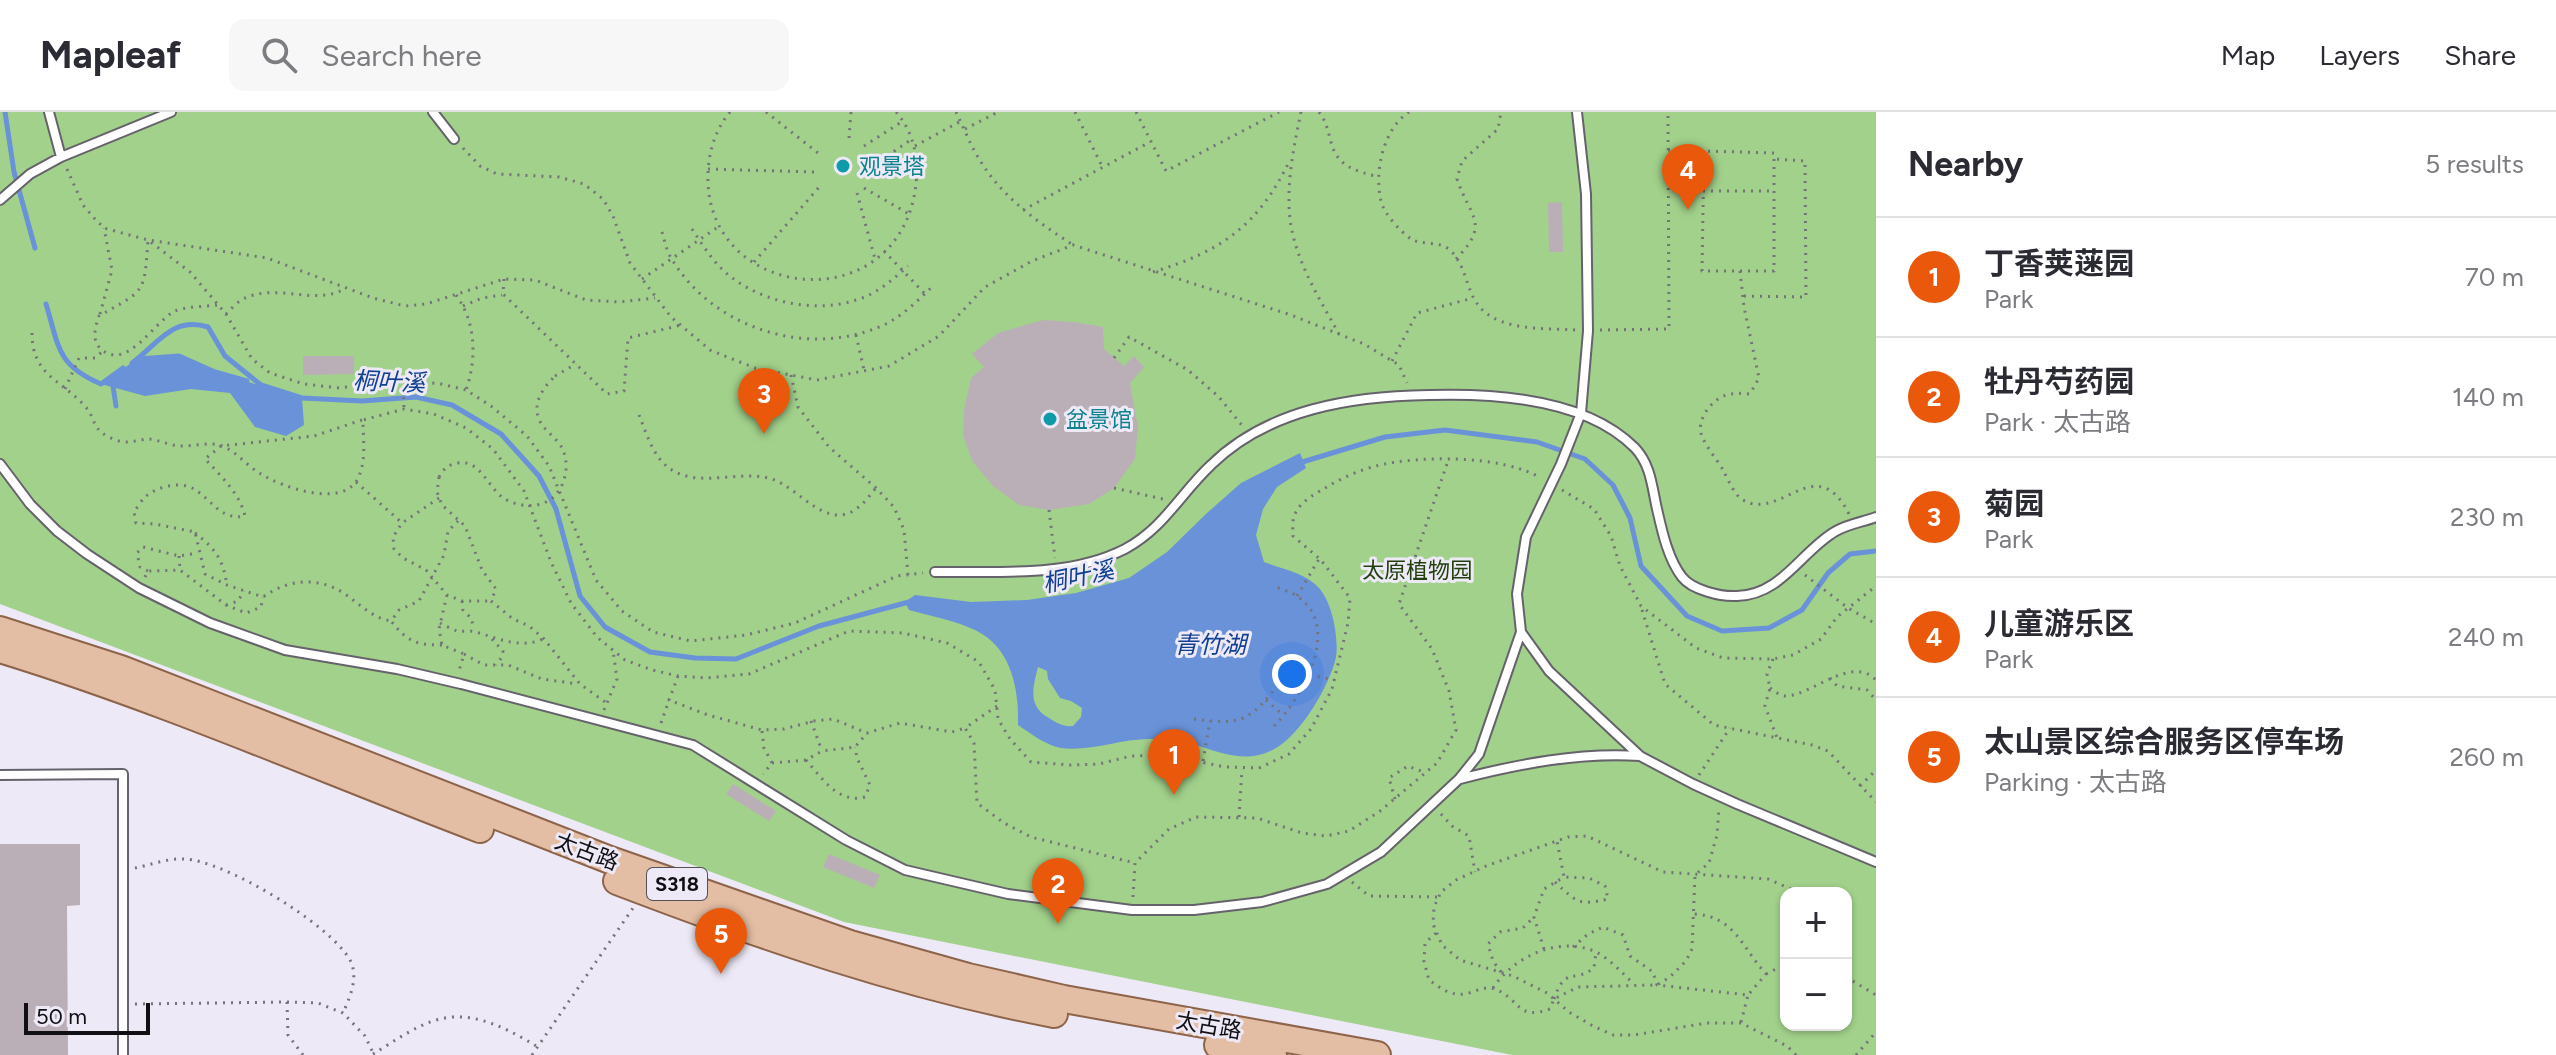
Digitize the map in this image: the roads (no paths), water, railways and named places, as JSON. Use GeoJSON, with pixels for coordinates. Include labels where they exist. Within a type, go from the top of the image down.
{"type":"FeatureCollection","features":[{"type":"Feature","properties":{"kind":"main road","name":"太古路"},"geometry":{"type":"LineString","coordinates":[[0,630],[121,669],[610,860],[865,948],[968,977],[1064,999],[1377,1055]]}},
{"type":"Feature","properties":{"kind":"main road","name":"太古路"},"geometry":{"type":"LineString","coordinates":[[0,649],[154,702],[775,939],[934,988],[1016,1007],[1273,1055]]}},
{"type":"Feature","properties":{"kind":"lane"},"geometry":{"type":"LineString","coordinates":[[49,112],[61,157]]}},
{"type":"Feature","properties":{"kind":"lane"},"geometry":{"type":"LineString","coordinates":[[3,198],[30,174],[61,157],[171,112]]}},
{"type":"Feature","properties":{"kind":"lane"},"geometry":{"type":"LineString","coordinates":[[433,112],[454,139]]}},
{"type":"Feature","properties":{"kind":"lane"},"geometry":{"type":"LineString","coordinates":[[0,464],[30,504],[57,531],[87,554],[139,588],[210,623],[285,650],[397,669],[693,745],[846,840],[905,870],[1008,894],[1132,910],[1194,910],[1262,902],[1327,884],[1381,852],[1459,779],[1479,754],[1521,632],[1517,594],[1526,537],[1581,413],[1588,331],[1586,194],[1577,112]]}},
{"type":"Feature","properties":{"kind":"lane"},"geometry":{"type":"LineString","coordinates":[[935,572],[1036,571],[1089,563],[1126,548],[1160,524],[1210,465],[1249,434],[1315,408],[1364,398],[1412,395],[1503,397],[1581,413],[1613,429],[1636,449],[1650,472],[1669,552],[1683,579],[1708,592],[1738,596],[1764,590],[1796,568],[1837,530],[1876,517]]}},
{"type":"Feature","properties":{"kind":"lane"},"geometry":{"type":"LineString","coordinates":[[1521,632],[1549,671],[1640,756],[1719,796],[1876,862]]}},
{"type":"Feature","properties":{"kind":"lane"},"geometry":{"type":"LineString","coordinates":[[1459,779],[1513,765],[1603,754],[1640,756]]}},
{"type":"Feature","properties":{"kind":"lane"},"geometry":{"type":"LineString","coordinates":[[0,775],[123,774],[123,1055]]}},
{"type":"Feature","properties":{"kind":"water"},"geometry":{"type":"Polygon","coordinates":[[[179,356],[215,372],[302,398],[304,425],[286,436],[255,427],[230,393],[191,389],[145,396],[101,384],[137,359],[179,356]]]}},
{"type":"Feature","properties":{"kind":"water","name":"青竹湖"},"geometry":{"type":"Polygon","coordinates":[[[1300,453],[1306,468],[1277,487],[1263,509],[1256,535],[1264,562],[1301,575],[1324,594],[1334,621],[1336,640],[1333,668],[1313,708],[1286,741],[1264,753],[1229,755],[1167,739],[1141,739],[1072,749],[1049,744],[1018,725],[1017,698],[1011,672],[1006,659],[989,639],[961,624],[909,610],[905,602],[915,595],[971,602],[1027,600],[1076,593],[1129,578],[1167,552],[1241,483],[1300,453]],[[1038,667],[1033,689],[1037,708],[1057,723],[1073,726],[1081,717],[1082,708],[1060,698],[1048,679],[1047,671],[1038,667]]]}},
{"type":"Feature","properties":{"kind":"waterway","name":"桐叶溪"},"geometry":{"type":"LineString","coordinates":[[5,112],[14,172],[35,248]]}},
{"type":"Feature","properties":{"kind":"waterway","name":"桐叶溪"},"geometry":{"type":"LineString","coordinates":[[46,304],[57,343],[75,369],[101,384],[123,368]]}},
{"type":"Feature","properties":{"kind":"waterway","name":"桐叶溪"},"geometry":{"type":"LineString","coordinates":[[132,363],[166,334],[185,325],[195,325],[208,327],[225,356],[261,385],[302,398],[362,401],[416,397],[452,405],[501,434],[539,476],[556,509],[580,596],[605,627],[650,652],[736,659],[819,626],[909,602]]}},
{"type":"Feature","properties":{"kind":"waterway","name":"桐叶溪"},"geometry":{"type":"LineString","coordinates":[[138,359],[179,356],[215,372],[247,381]]}},
{"type":"Feature","properties":{"kind":"waterway","name":"桐叶溪"},"geometry":{"type":"LineString","coordinates":[[113,386],[116,406]]}},
{"type":"Feature","properties":{"kind":"waterway","name":"桐叶溪"},"geometry":{"type":"LineString","coordinates":[[1299,463],[1385,437],[1445,430],[1537,442],[1585,459],[1613,485],[1630,518],[1641,566],[1687,616],[1722,631],[1769,628],[1802,610],[1828,573],[1850,554],[1876,551]]}},
{"type":"Feature","properties":{"kind":"place","name":"观景塔"},"geometry":{"type":"Point","coordinates":[843,166]}},
{"type":"Feature","properties":{"kind":"place","name":"儿童游乐区"},"geometry":{"type":"Point","coordinates":[1688,210]}},
{"type":"Feature","properties":{"kind":"place","name":"盆景馆"},"geometry":{"type":"Point","coordinates":[1050,419]}},
{"type":"Feature","properties":{"kind":"place","name":"菊园"},"geometry":{"type":"Point","coordinates":[764,434]}},
{"type":"Feature","properties":{"kind":"place","name":"丁香荚蒾园"},"geometry":{"type":"Point","coordinates":[1174,795]}},
{"type":"Feature","properties":{"kind":"place","name":"牡丹芍药园"},"geometry":{"type":"Point","coordinates":[1058,924]}},
{"type":"Feature","properties":{"kind":"place","name":"太山景区综合服务区停车场"},"geometry":{"type":"Point","coordinates":[721,974]}},
{"type":"Feature","properties":{"kind":"park label","name":"太原植物园"},"geometry":{"type":"Point","coordinates":[1417,570]}}]}
